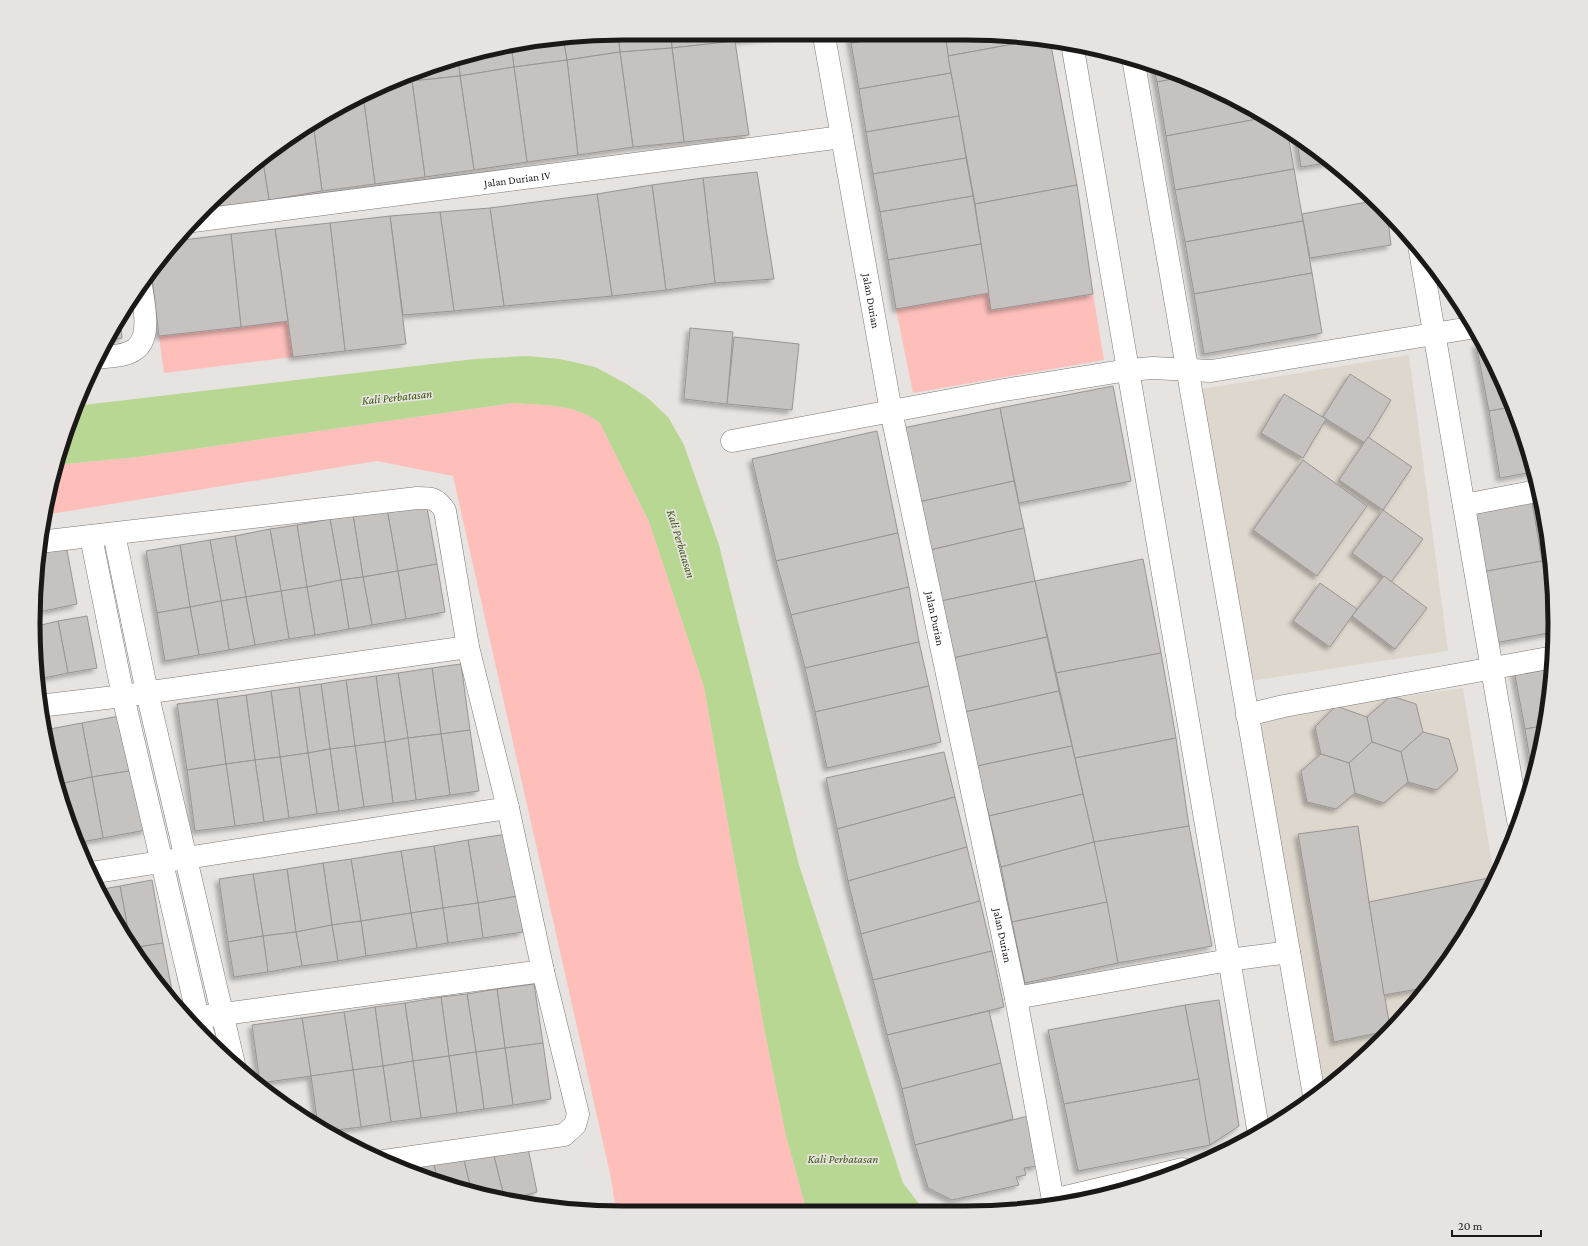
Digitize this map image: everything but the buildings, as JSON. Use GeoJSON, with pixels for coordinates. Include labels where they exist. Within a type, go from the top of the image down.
{"type":"FeatureCollection","features":[{"type":"Feature","properties":{"kind":"street","name":"Jalan Durian"},"geometry":{"type":"LineString","coordinates":[[825,40],[891,411],[1016,998],[1053,1199]]}},
{"type":"Feature","properties":{"kind":"street"},"geometry":{"type":"LineString","coordinates":[[1073,50],[1258,1127]]}},
{"type":"Feature","properties":{"kind":"street"},"geometry":{"type":"LineString","coordinates":[[1134,66],[1313,1091]]}},
{"type":"Feature","properties":{"kind":"street","name":"Jalan Durian IV"},"geometry":{"type":"LineString","coordinates":[[203,220],[842,138]]}},
{"type":"Feature","properties":{"kind":"street"},"geometry":{"type":"LineString","coordinates":[[1422,261],[1517,811]]}},
{"type":"Feature","properties":{"kind":"street"},"geometry":{"type":"LineString","coordinates":[[104,357],[120,355],[135,350],[143,341],[146,332],[142,293]]}},
{"type":"Feature","properties":{"kind":"street"},"geometry":{"type":"LineString","coordinates":[[732,441],[1004,390],[1128,370],[1153,368],[1211,371],[1468,328]]}},
{"type":"Feature","properties":{"kind":"street"},"geometry":{"type":"LineString","coordinates":[[1464,505],[1533,493]]}},
{"type":"Feature","properties":{"kind":"street"},"geometry":{"type":"LineString","coordinates":[[46,541],[417,498],[434,499],[439,501],[445,511],[468,647],[508,808],[543,971],[578,1114],[576,1125],[564,1135],[394,1159]]}},
{"type":"Feature","properties":{"kind":"street"},"geometry":{"type":"LineString","coordinates":[[114,534],[147,692],[232,1054]]}},
{"type":"Feature","properties":{"kind":"street"},"geometry":{"type":"LineString","coordinates":[[91,537],[123,696],[162,861],[192,1015]]}},
{"type":"Feature","properties":{"kind":"street"},"geometry":{"type":"LineString","coordinates":[[46,705],[123,696],[468,647]]}},
{"type":"Feature","properties":{"kind":"street"},"geometry":{"type":"LineString","coordinates":[[1247,715],[1284,706],[1547,658]]}},
{"type":"Feature","properties":{"kind":"street"},"geometry":{"type":"LineString","coordinates":[[96,872],[508,808]]}},
{"type":"Feature","properties":{"kind":"street"},"geometry":{"type":"LineString","coordinates":[[1016,998],[1229,960],[1289,952]]}},
{"type":"Feature","properties":{"kind":"street"},"geometry":{"type":"LineString","coordinates":[[195,1018],[543,971]]}},
{"type":"Feature","properties":{"kind":"street","name":"Jalan Durian"},"geometry":{"type":"LineString","coordinates":[[1064,1197],[1131,1181]]}},
{"type":"Feature","properties":{"kind":"shaded area"},"geometry":{"type":"Polygon","coordinates":[[[989,293],[992,310],[1093,294],[1104,360],[913,393],[896,309],[989,293]]]}},
{"type":"Feature","properties":{"kind":"shaded area"},"geometry":{"type":"Polygon","coordinates":[[[288,321],[293,357],[164,373],[159,336],[288,321]]]}},
{"type":"Feature","properties":{"kind":"shaded area"},"geometry":{"type":"Polygon","coordinates":[[[1409,355],[1448,651],[1250,681],[1201,389],[1409,355]]]}},
{"type":"Feature","properties":{"kind":"shaded area"},"geometry":{"type":"Polygon","coordinates":[[[513,403],[547,405],[570,409],[591,417],[600,423],[649,522],[704,687],[764,1028],[786,1136],[805,1206],[615,1206],[611,1178],[453,476],[377,461],[50,514],[62,464],[138,457],[513,403]]]}},
{"type":"Feature","properties":{"kind":"shaded area"},"geometry":{"type":"Polygon","coordinates":[[[1463,688],[1493,870],[1470,914],[1450,947],[1428,978],[1377,1035],[1321,1085],[1259,718],[1463,688]]]}},
{"type":"Feature","properties":{"kind":"water","name":"Kali Perbatasan"},"geometry":{"type":"Polygon","coordinates":[[[526,356],[560,359],[595,367],[625,383],[648,398],[668,417],[684,445],[719,545],[799,865],[903,1183],[921,1206],[805,1206],[786,1136],[764,1028],[704,687],[649,522],[600,423],[591,417],[570,409],[547,405],[513,403],[138,457],[62,464],[82,405],[475,359],[526,356]]]}}]}
